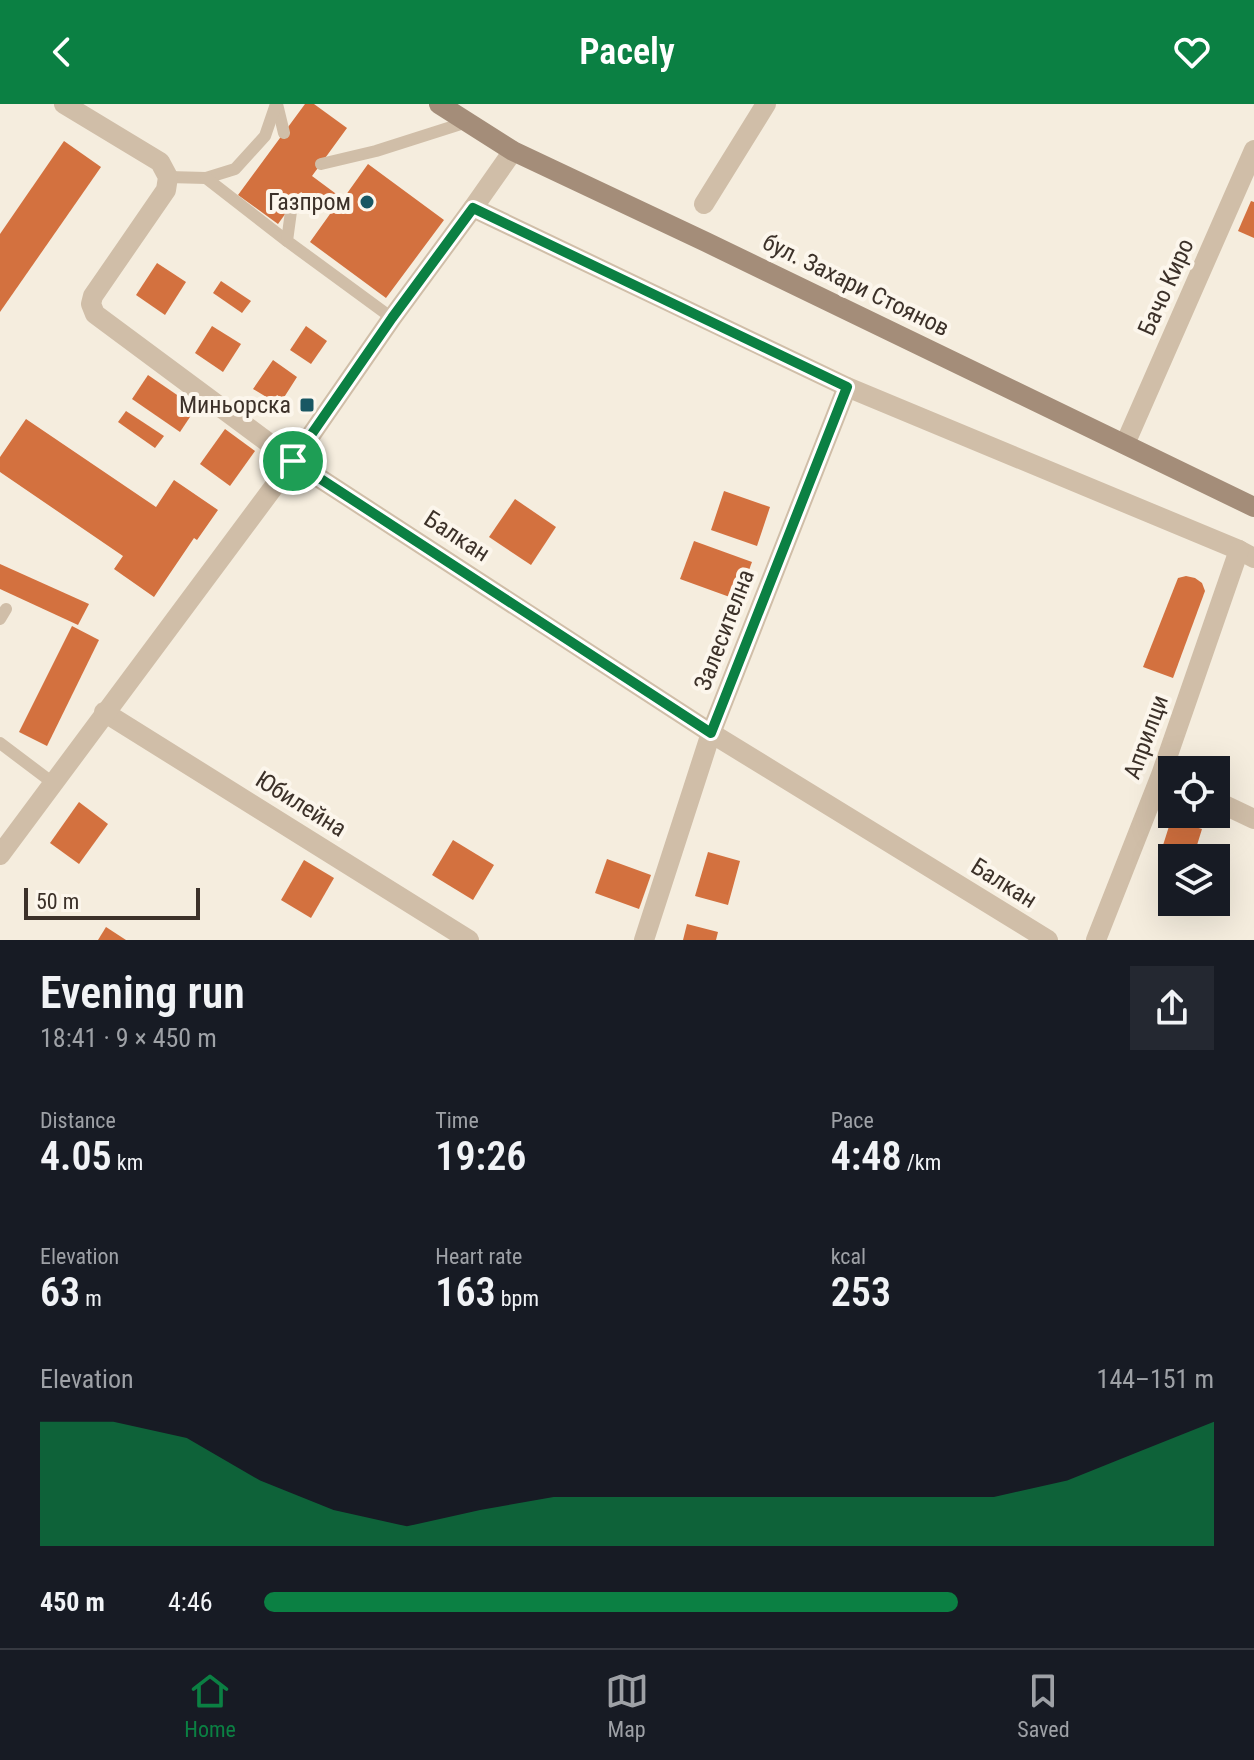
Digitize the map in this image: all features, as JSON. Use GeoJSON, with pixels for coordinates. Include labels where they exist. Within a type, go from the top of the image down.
{"type":"FeatureCollection","features":[{"type":"Feature","properties":{"kind":"main road","name":"бул. Захари Стоянов"},"geometry":{"type":"LineString","coordinates":[[439,104],[513,151],[1254,507]]}},
{"type":"Feature","properties":{"kind":"street"},"geometry":{"type":"LineString","coordinates":[[64,104],[160,162],[168,177]]}},
{"type":"Feature","properties":{"kind":"street"},"geometry":{"type":"LineString","coordinates":[[704,204],[766,104]]}},
{"type":"Feature","properties":{"kind":"street","name":"Бачо Киро"},"geometry":{"type":"LineString","coordinates":[[1125,444],[1254,150]]}},
{"type":"Feature","properties":{"kind":"street"},"geometry":{"type":"LineString","coordinates":[[0,855],[293,461],[513,151]]}},
{"type":"Feature","properties":{"kind":"street","name":"Балкан"},"geometry":{"type":"LineString","coordinates":[[168,177],[166,190],[93,296],[91,304],[95,314],[293,461],[711,733],[1048,940]]}},
{"type":"Feature","properties":{"kind":"street"},"geometry":{"type":"LineString","coordinates":[[473,208],[847,387],[1246,554]]}},
{"type":"Feature","properties":{"kind":"street","name":"Залесителна"},"geometry":{"type":"LineString","coordinates":[[644,940],[711,733],[847,387]]}},
{"type":"Feature","properties":{"kind":"street","name":"Априлци"},"geometry":{"type":"LineString","coordinates":[[1174,756],[1246,554]]}},
{"type":"Feature","properties":{"kind":"street","name":"Юбилейна"},"geometry":{"type":"LineString","coordinates":[[104,712],[469,940]]}},
{"type":"Feature","properties":{"kind":"street","name":"Априлци"},"geometry":{"type":"LineString","coordinates":[[1096,940],[1158,798]]}},
{"type":"Feature","properties":{"kind":"street"},"geometry":{"type":"LineString","coordinates":[[1230,808],[1254,819]]}},
{"type":"Feature","properties":{"kind":"lane"},"geometry":{"type":"LineString","coordinates":[[168,177],[206,178],[235,169],[265,136],[277,104]]}},
{"type":"Feature","properties":{"kind":"lane"},"geometry":{"type":"LineString","coordinates":[[277,104],[284,133]]}},
{"type":"Feature","properties":{"kind":"lane"},"geometry":{"type":"LineString","coordinates":[[321,164],[376,151],[467,122]]}},
{"type":"Feature","properties":{"kind":"lane"},"geometry":{"type":"LineString","coordinates":[[206,178],[392,318]]}},
{"type":"Feature","properties":{"kind":"lane"},"geometry":{"type":"LineString","coordinates":[[287,241],[292,204]]}},
{"type":"Feature","properties":{"kind":"lane"},"geometry":{"type":"LineString","coordinates":[[0,743],[53,783]]}},
{"type":"Feature","properties":{"kind":"building","name":"Газпром"},"geometry":{"type":"Polygon","coordinates":[[[305,104],[314,104],[347,128],[312,176],[343,199],[368,164],[444,220],[386,298],[310,242],[330,214],[301,192],[278,224],[238,195],[305,104]]]}},
{"type":"Feature","properties":{"kind":"building"},"geometry":{"type":"Polygon","coordinates":[[[64,141],[101,167],[0,312],[0,234],[64,141]]]}},
{"type":"Feature","properties":{"kind":"building"},"geometry":{"type":"Polygon","coordinates":[[[1251,201],[1254,202],[1254,238],[1238,231],[1251,201]]]}},
{"type":"Feature","properties":{"kind":"building"},"geometry":{"type":"Polygon","coordinates":[[[157,263],[186,282],[165,315],[136,295],[157,263]]]}},
{"type":"Feature","properties":{"kind":"building"},"geometry":{"type":"Polygon","coordinates":[[[221,281],[251,301],[242,313],[213,293],[221,281]]]}},
{"type":"Feature","properties":{"kind":"building"},"geometry":{"type":"Polygon","coordinates":[[[212,326],[241,344],[223,372],[195,353],[212,326]]]}},
{"type":"Feature","properties":{"kind":"building"},"geometry":{"type":"Polygon","coordinates":[[[306,326],[327,341],[311,364],[290,350],[306,326]]]}},
{"type":"Feature","properties":{"kind":"building"},"geometry":{"type":"Polygon","coordinates":[[[273,360],[297,377],[283,399],[277,395],[273,401],[253,389],[273,360]]]}},
{"type":"Feature","properties":{"kind":"building"},"geometry":{"type":"Polygon","coordinates":[[[148,375],[196,408],[180,432],[132,399],[148,375]]]}},
{"type":"Feature","properties":{"kind":"building"},"geometry":{"type":"Polygon","coordinates":[[[126,411],[164,436],[155,448],[118,422],[126,411]]]}},
{"type":"Feature","properties":{"kind":"building"},"geometry":{"type":"Polygon","coordinates":[[[26,419],[156,507],[174,480],[218,510],[197,540],[194,538],[154,597],[114,569],[123,556],[0,472],[0,457],[26,419]]]}},
{"type":"Feature","properties":{"kind":"building"},"geometry":{"type":"Polygon","coordinates":[[[225,429],[255,451],[230,486],[200,464],[225,429]]]}},
{"type":"Feature","properties":{"kind":"building"},"geometry":{"type":"Polygon","coordinates":[[[724,491],[770,507],[757,546],[711,530],[724,491]]]}},
{"type":"Feature","properties":{"kind":"building"},"geometry":{"type":"Polygon","coordinates":[[[515,499],[556,527],[531,565],[489,537],[515,499]]]}},
{"type":"Feature","properties":{"kind":"building"},"geometry":{"type":"Polygon","coordinates":[[[694,541],[752,562],[738,600],[680,579],[694,541]]]}},
{"type":"Feature","properties":{"kind":"building"},"geometry":{"type":"Polygon","coordinates":[[[0,564],[89,604],[78,625],[0,589],[0,564]]]}},
{"type":"Feature","properties":{"kind":"building"},"geometry":{"type":"Polygon","coordinates":[[[1186,576],[1202,583],[1205,591],[1173,678],[1143,667],[1178,578],[1186,576]]]}},
{"type":"Feature","properties":{"kind":"building"},"geometry":{"type":"Polygon","coordinates":[[[72,626],[99,640],[47,746],[19,732],[72,626]]]}},
{"type":"Feature","properties":{"kind":"building"},"geometry":{"type":"Polygon","coordinates":[[[79,802],[108,824],[79,864],[50,843],[79,802]]]}},
{"type":"Feature","properties":{"kind":"building"},"geometry":{"type":"Polygon","coordinates":[[[1168,828],[1202,829],[1197,844],[1163,844],[1168,828]]]}},
{"type":"Feature","properties":{"kind":"building"},"geometry":{"type":"Polygon","coordinates":[[[453,840],[494,865],[473,900],[432,875],[453,840]]]}},
{"type":"Feature","properties":{"kind":"building"},"geometry":{"type":"Polygon","coordinates":[[[708,852],[740,861],[728,905],[695,896],[708,852]]]}},
{"type":"Feature","properties":{"kind":"building"},"geometry":{"type":"Polygon","coordinates":[[[607,859],[651,875],[639,909],[595,893],[607,859]]]}},
{"type":"Feature","properties":{"kind":"building"},"geometry":{"type":"Polygon","coordinates":[[[304,860],[334,878],[311,918],[281,900],[304,860]]]}},
{"type":"Feature","properties":{"kind":"building"},"geometry":{"type":"Polygon","coordinates":[[[687,924],[718,932],[716,940],[683,940],[687,924]]]}},
{"type":"Feature","properties":{"kind":"building"},"geometry":{"type":"Polygon","coordinates":[[[106,927],[126,940],[98,940],[106,927]]]}},
{"type":"Feature","properties":{"kind":"place","name":"Газпром"},"geometry":{"type":"Point","coordinates":[367,202]}},
{"type":"Feature","properties":{"kind":"place","name":"Миньорска"},"geometry":{"type":"Point","coordinates":[307,405]}},
{"type":"Feature","properties":{"kind":"route"},"geometry":{"type":"LineString","coordinates":[[473,208],[847,387],[711,733],[293,461],[473,208]]}}]}
